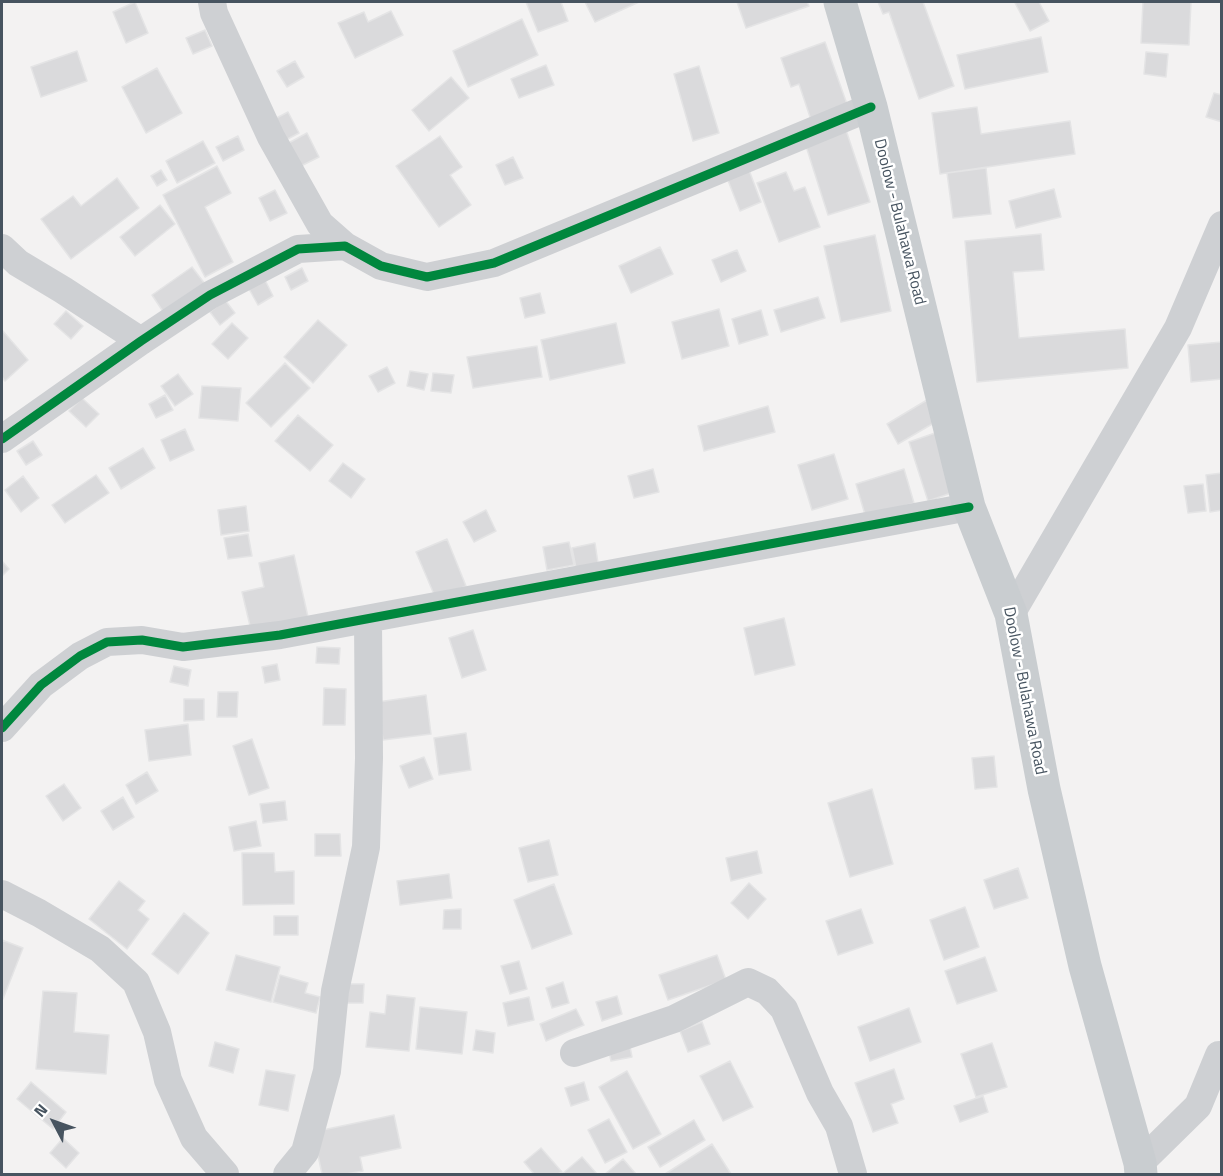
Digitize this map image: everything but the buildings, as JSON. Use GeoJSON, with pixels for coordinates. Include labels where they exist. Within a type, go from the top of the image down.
{"type":"FeatureCollection","features":[{"type":"Feature","properties":{"kind":"main road","name":"Doolow - Bulahawa Road"},"geometry":{"type":"LineString","coordinates":[[840,2],[871,106],[969,507],[1011,614],[1046,800],[1085,966],[1141,1169]]}},
{"type":"Feature","properties":{"kind":"street"},"geometry":{"type":"LineString","coordinates":[[212,2],[214,14],[271,137],[321,224],[345,246],[381,266],[427,277],[494,263],[871,106]]}},
{"type":"Feature","properties":{"kind":"street"},"geometry":{"type":"LineString","coordinates":[[1011,614],[1178,328],[1221,225]]}},
{"type":"Feature","properties":{"kind":"street"},"geometry":{"type":"LineString","coordinates":[[2,439],[210,295],[298,249],[345,246]]}},
{"type":"Feature","properties":{"kind":"street"},"geometry":{"type":"LineString","coordinates":[[2,248],[18,263],[141,341]]}},
{"type":"Feature","properties":{"kind":"street"},"geometry":{"type":"LineString","coordinates":[[2,728],[41,685],[80,656],[107,642],[142,640],[183,647],[280,636],[969,507]]}},
{"type":"Feature","properties":{"kind":"street"},"geometry":{"type":"LineString","coordinates":[[287,1174],[305,1152],[327,1071],[335,991],[366,847],[369,758],[368,619]]}},
{"type":"Feature","properties":{"kind":"street"},"geometry":{"type":"LineString","coordinates":[[2,894],[100,949],[136,982],[157,1032],[168,1080],[194,1138],[225,1174]]}},
{"type":"Feature","properties":{"kind":"street"},"geometry":{"type":"LineString","coordinates":[[574,1053],[674,1019],[748,982],[767,991],[784,1009],[800,1051],[839,1126],[853,1174]]}},
{"type":"Feature","properties":{"kind":"street"},"geometry":{"type":"LineString","coordinates":[[1141,1169],[1198,1106],[1221,1055]]}},
{"type":"Feature","properties":{"kind":"cycle path"},"geometry":{"type":"LineString","coordinates":[[2,439],[210,295],[298,249],[345,246],[381,266],[427,277],[494,263],[871,107]]}},
{"type":"Feature","properties":{"kind":"cycle path"},"geometry":{"type":"LineString","coordinates":[[2,728],[41,685],[80,656],[107,642],[142,640],[183,647],[280,635],[969,507]]}}]}
